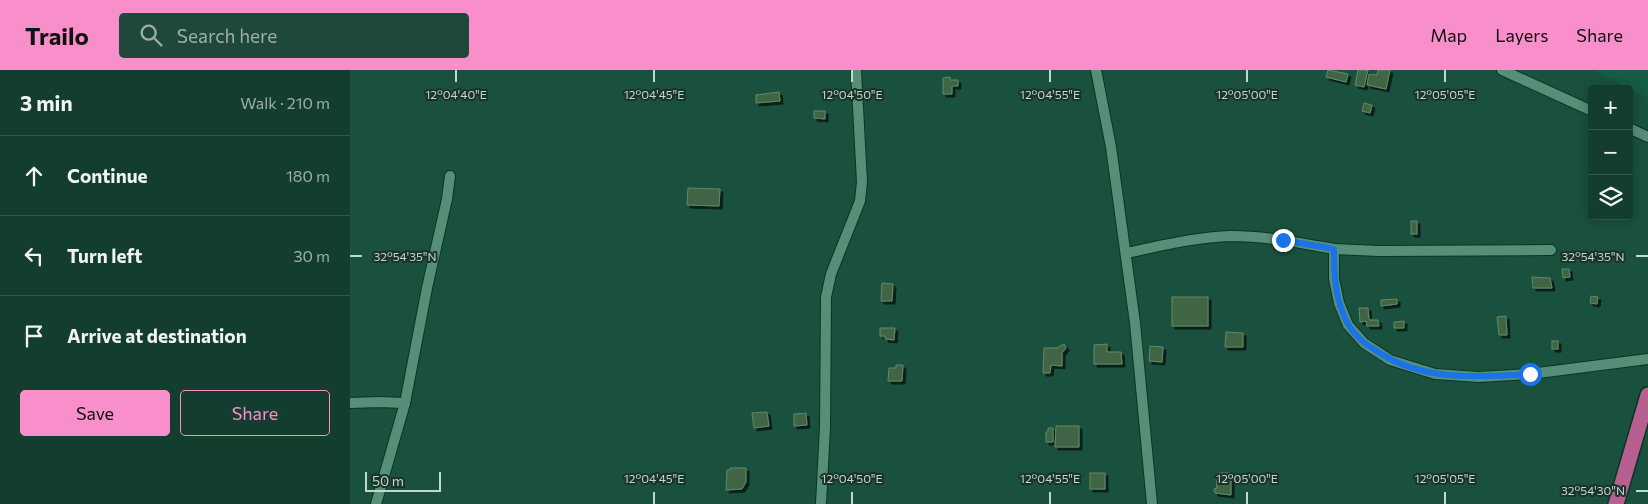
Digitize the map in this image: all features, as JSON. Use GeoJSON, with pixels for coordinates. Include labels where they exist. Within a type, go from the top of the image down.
{"type":"FeatureCollection","features":[{"type":"Feature","properties":{"kind":"highway"},"geometry":{"type":"LineString","coordinates":[[1616,504],[1647,403]]}},
{"type":"Feature","properties":{"kind":"street"},"geometry":{"type":"LineString","coordinates":[[822,504],[826,297],[831,274],[860,201],[862,182],[856,70]]}},
{"type":"Feature","properties":{"kind":"street"},"geometry":{"type":"LineString","coordinates":[[1096,70],[1111,147],[1126,253],[1135,323],[1152,504]]}},
{"type":"Feature","properties":{"kind":"street"},"geometry":{"type":"LineString","coordinates":[[1502,70],[1588,109]]}},
{"type":"Feature","properties":{"kind":"street"},"geometry":{"type":"LineString","coordinates":[[1633,130],[1648,137]]}},
{"type":"Feature","properties":{"kind":"street"},"geometry":{"type":"LineString","coordinates":[[376,504],[405,403],[447,199],[450,176]]}},
{"type":"Feature","properties":{"kind":"street"},"geometry":{"type":"LineString","coordinates":[[1126,253],[1184,241],[1231,236],[1283,240],[1334,249],[1379,251],[1551,250]]}},
{"type":"Feature","properties":{"kind":"street"},"geometry":{"type":"LineString","coordinates":[[1334,249],[1336,287],[1339,303],[1348,325],[1364,343],[1390,360],[1435,374],[1479,377],[1530,374],[1648,358]]}},
{"type":"Feature","properties":{"kind":"street"},"geometry":{"type":"LineString","coordinates":[[350,403],[405,403]]}},
{"type":"Feature","properties":{"kind":"shaded area"},"geometry":{"type":"Polygon","coordinates":[[[1594,70],[1648,70],[1648,98],[1633,90],[1633,85],[1623,85],[1594,70]]]}},
{"type":"Feature","properties":{"kind":"building"},"geometry":{"type":"Polygon","coordinates":[[[1328,70],[1348,74],[1346,82],[1326,77],[1328,70]]]}},
{"type":"Feature","properties":{"kind":"building"},"geometry":{"type":"Polygon","coordinates":[[[1358,70],[1368,70],[1364,87],[1355,85],[1358,70]]]}},
{"type":"Feature","properties":{"kind":"building"},"geometry":{"type":"Polygon","coordinates":[[[1378,70],[1390,70],[1386,89],[1367,85],[1369,74],[1377,75],[1378,70]]]}},
{"type":"Feature","properties":{"kind":"building"},"geometry":{"type":"Polygon","coordinates":[[[950,77],[950,80],[958,80],[958,86],[952,86],[952,94],[943,94],[943,78],[950,77]]]}},
{"type":"Feature","properties":{"kind":"building"},"geometry":{"type":"Polygon","coordinates":[[[779,92],[780,101],[756,103],[756,95],[779,92]]]}},
{"type":"Feature","properties":{"kind":"building"},"geometry":{"type":"Polygon","coordinates":[[[1364,103],[1372,105],[1370,113],[1362,111],[1364,103]]]}},
{"type":"Feature","properties":{"kind":"building"},"geometry":{"type":"Polygon","coordinates":[[[814,111],[825,111],[825,119],[814,118],[814,111]]]}},
{"type":"Feature","properties":{"kind":"building"},"geometry":{"type":"Polygon","coordinates":[[[688,188],[720,189],[719,206],[687,205],[688,188]]]}},
{"type":"Feature","properties":{"kind":"building"},"geometry":{"type":"Polygon","coordinates":[[[1411,221],[1417,221],[1417,234],[1411,234],[1411,221]]]}},
{"type":"Feature","properties":{"kind":"building"},"geometry":{"type":"Polygon","coordinates":[[[1562,269],[1569,269],[1570,277],[1563,278],[1562,269]]]}},
{"type":"Feature","properties":{"kind":"building"},"geometry":{"type":"Polygon","coordinates":[[[1532,277],[1550,278],[1552,288],[1533,288],[1532,277]]]}},
{"type":"Feature","properties":{"kind":"building"},"geometry":{"type":"Polygon","coordinates":[[[882,283],[893,284],[892,301],[881,301],[882,283]]]}},
{"type":"Feature","properties":{"kind":"building"},"geometry":{"type":"Polygon","coordinates":[[[1591,296],[1598,297],[1597,304],[1590,303],[1591,296]]]}},
{"type":"Feature","properties":{"kind":"building"},"geometry":{"type":"Polygon","coordinates":[[[1172,297],[1208,297],[1208,326],[1172,326],[1172,297]]]}},
{"type":"Feature","properties":{"kind":"building"},"geometry":{"type":"Polygon","coordinates":[[[1397,299],[1397,304],[1381,306],[1381,300],[1397,299]]]}},
{"type":"Feature","properties":{"kind":"building"},"geometry":{"type":"Polygon","coordinates":[[[1359,308],[1368,308],[1369,320],[1378,320],[1379,326],[1367,326],[1366,321],[1360,322],[1359,308]]]}},
{"type":"Feature","properties":{"kind":"building"},"geometry":{"type":"Polygon","coordinates":[[[1506,316],[1507,335],[1499,335],[1497,317],[1506,316]]]}},
{"type":"Feature","properties":{"kind":"building"},"geometry":{"type":"Polygon","coordinates":[[[1404,321],[1404,328],[1394,328],[1394,322],[1404,321]]]}},
{"type":"Feature","properties":{"kind":"building"},"geometry":{"type":"Polygon","coordinates":[[[880,328],[895,328],[894,340],[885,339],[885,336],[880,336],[880,328]]]}},
{"type":"Feature","properties":{"kind":"building"},"geometry":{"type":"Polygon","coordinates":[[[1226,332],[1243,333],[1243,347],[1225,347],[1226,332]]]}},
{"type":"Feature","properties":{"kind":"building"},"geometry":{"type":"Polygon","coordinates":[[[1552,341],[1558,341],[1558,349],[1552,349],[1552,341]]]}},
{"type":"Feature","properties":{"kind":"building"},"geometry":{"type":"Polygon","coordinates":[[[1064,344],[1066,348],[1062,353],[1062,366],[1051,365],[1050,373],[1043,373],[1044,348],[1057,348],[1064,344]]]}},
{"type":"Feature","properties":{"kind":"building"},"geometry":{"type":"Polygon","coordinates":[[[1107,344],[1107,352],[1121,352],[1122,364],[1094,364],[1094,345],[1107,344]]]}},
{"type":"Feature","properties":{"kind":"building"},"geometry":{"type":"Polygon","coordinates":[[[1150,346],[1163,347],[1162,362],[1149,361],[1150,346]]]}},
{"type":"Feature","properties":{"kind":"building"},"geometry":{"type":"Polygon","coordinates":[[[896,365],[903,365],[902,381],[888,381],[889,368],[896,368],[896,365]]]}},
{"type":"Feature","properties":{"kind":"building"},"geometry":{"type":"Polygon","coordinates":[[[767,412],[769,426],[754,428],[752,413],[767,412]]]}},
{"type":"Feature","properties":{"kind":"building"},"geometry":{"type":"Polygon","coordinates":[[[806,413],[807,425],[794,426],[794,414],[806,413]]]}},
{"type":"Feature","properties":{"kind":"building"},"geometry":{"type":"Polygon","coordinates":[[[1056,426],[1079,426],[1079,447],[1055,447],[1056,426]]]}},
{"type":"Feature","properties":{"kind":"building"},"geometry":{"type":"Polygon","coordinates":[[[1048,428],[1053,428],[1053,442],[1046,442],[1048,428]]]}},
{"type":"Feature","properties":{"kind":"building"},"geometry":{"type":"Polygon","coordinates":[[[730,468],[746,468],[746,482],[742,489],[726,490],[727,470],[730,470],[730,468]]]}},
{"type":"Feature","properties":{"kind":"building"},"geometry":{"type":"Polygon","coordinates":[[[1090,473],[1105,473],[1105,489],[1090,489],[1090,473]]]}},
{"type":"Feature","properties":{"kind":"building"},"geometry":{"type":"Polygon","coordinates":[[[1219,473],[1231,473],[1231,495],[1215,493],[1214,489],[1217,488],[1216,478],[1219,478],[1219,473]]]}},
{"type":"Feature","properties":{"kind":"route"},"geometry":{"type":"LineString","coordinates":[[1283,240],[1334,249],[1334,279],[1339,303],[1348,325],[1364,343],[1390,360],[1435,374],[1479,377],[1530,374]]}}]}
